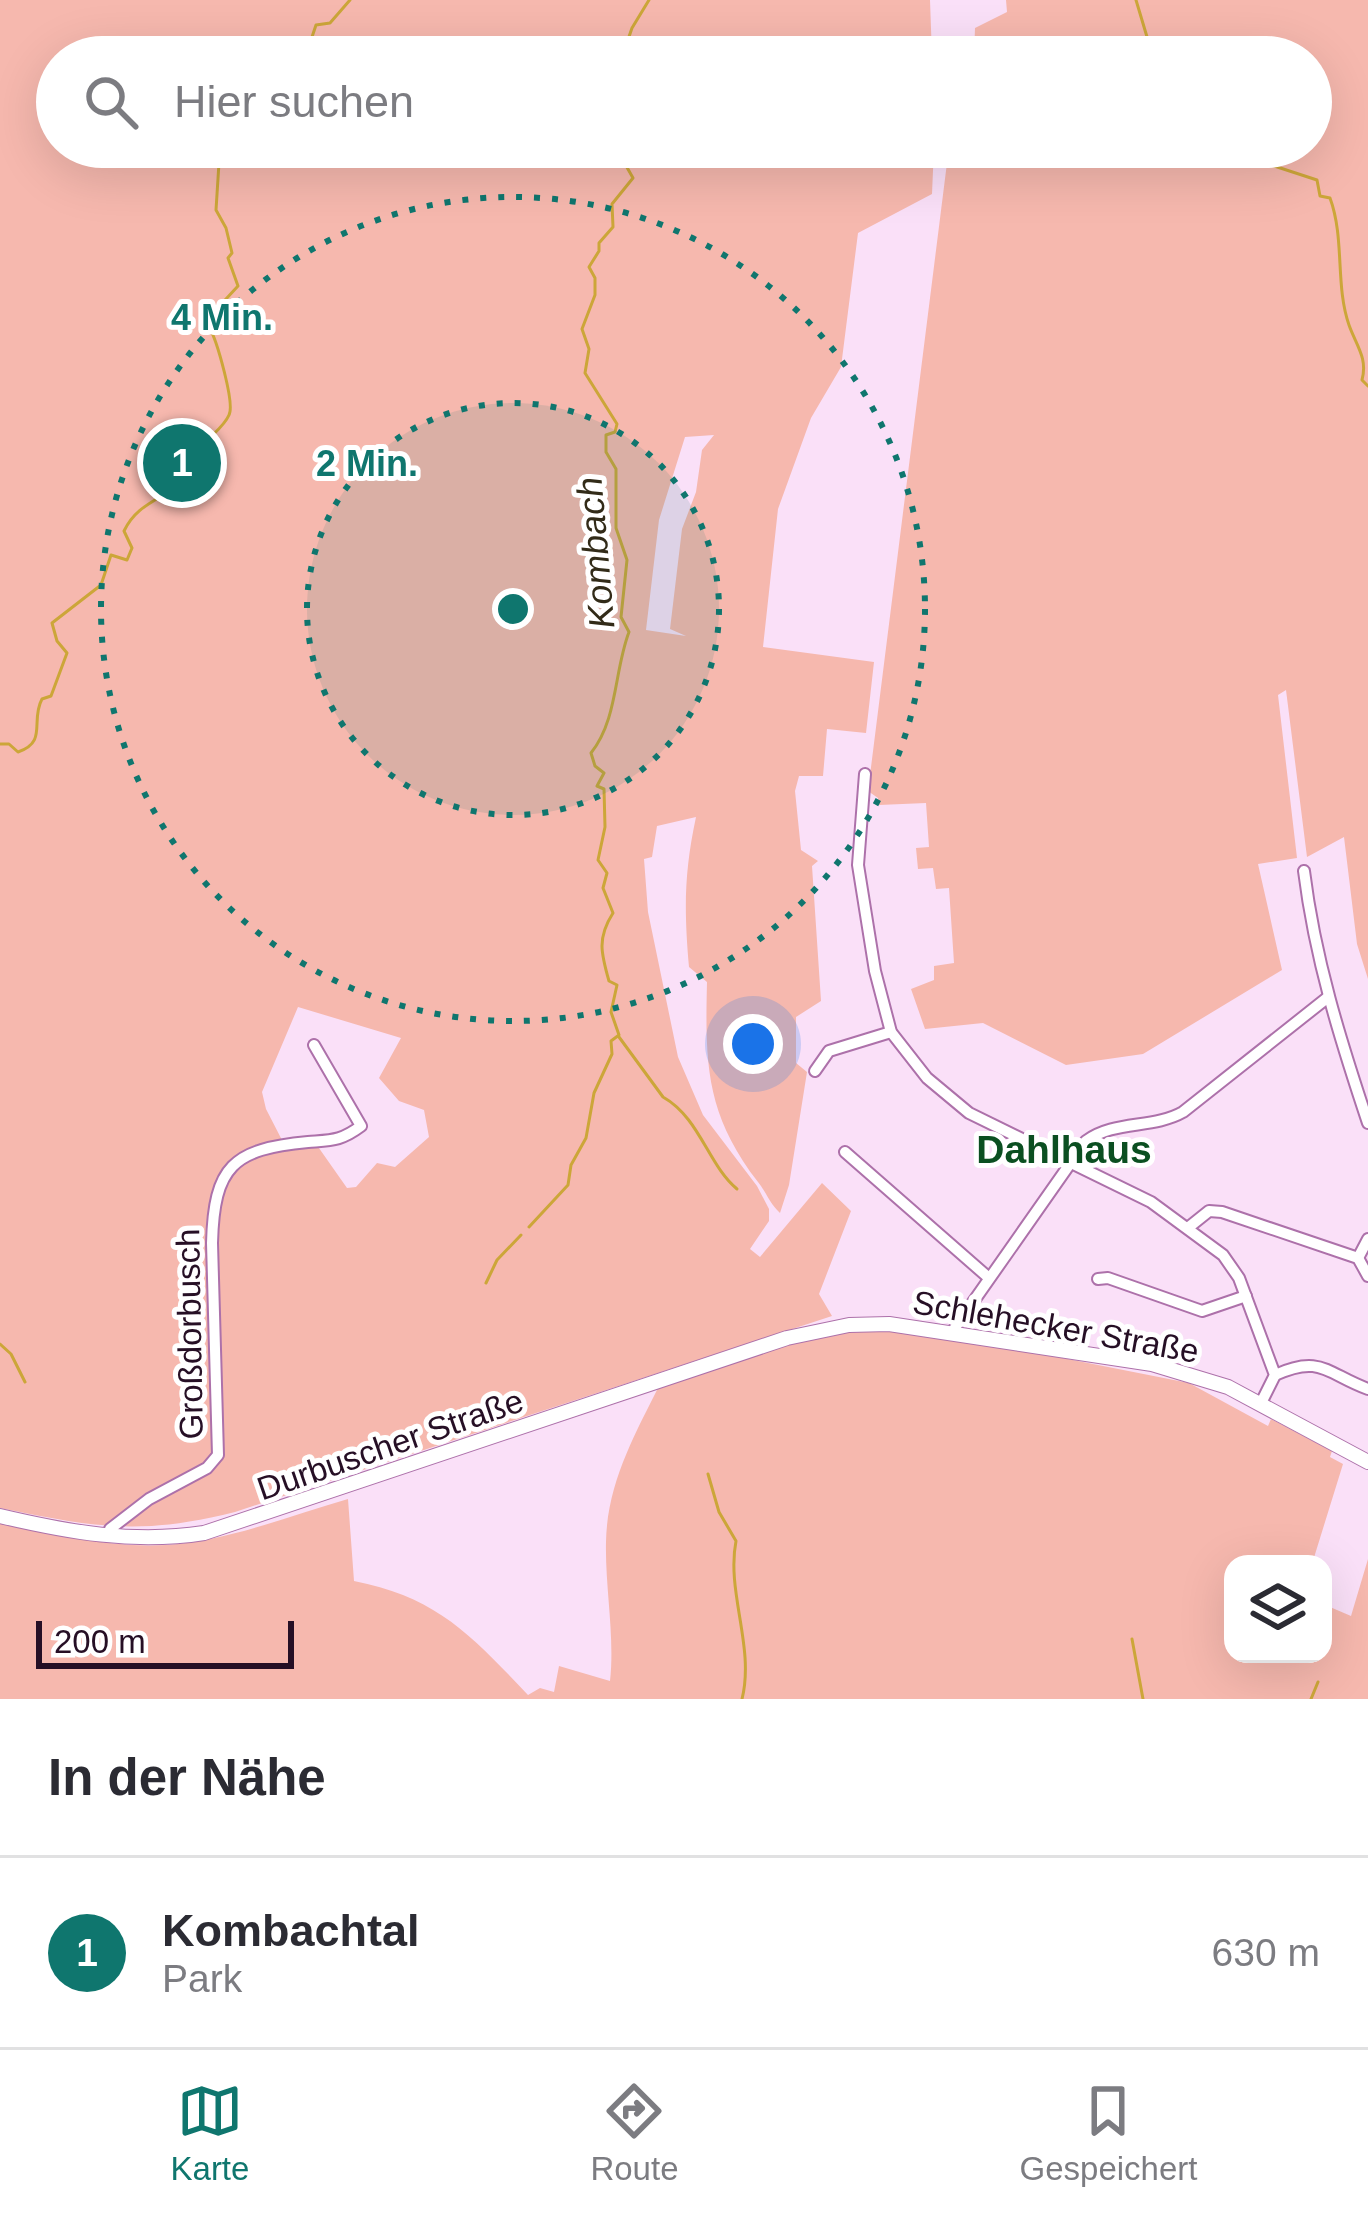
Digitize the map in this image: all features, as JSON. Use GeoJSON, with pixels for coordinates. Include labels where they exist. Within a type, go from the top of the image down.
{"type":"FeatureCollection","features":[{"type":"Feature","properties":{"kind":"main road","name":"Schlehecker Straße"},"geometry":{"type":"LineString","coordinates":[[788,1338],[868,1324],[952,1332],[1152,1364],[1202,1377],[1262,1403],[1368,1462]]}},
{"type":"Feature","properties":{"kind":"main road","name":"Durbuscher Straße"},"geometry":{"type":"LineString","coordinates":[[0,1516],[108,1536],[165,1538],[235,1525],[788,1338]]}},
{"type":"Feature","properties":{"kind":"street"},"geometry":{"type":"LineString","coordinates":[[865,775],[858,865],[875,971],[891,1032],[927,1078],[969,1113],[1151,1202],[1231,1262],[1275,1375]]}},
{"type":"Feature","properties":{"kind":"street"},"geometry":{"type":"LineString","coordinates":[[1304,871],[1312,940],[1368,1123]]}},
{"type":"Feature","properties":{"kind":"street"},"geometry":{"type":"LineString","coordinates":[[952,1332],[1086,1141],[1100,1131],[1165,1123],[1184,1112],[1327,998]]}},
{"type":"Feature","properties":{"kind":"street"},"geometry":{"type":"LineString","coordinates":[[815,1071],[829,1052],[891,1032]]}},
{"type":"Feature","properties":{"kind":"street","name":"Großdorbusch"},"geometry":{"type":"LineString","coordinates":[[108,1536],[133,1511],[207,1468],[218,1455],[212,1243],[221,1179],[250,1152],[284,1144],[341,1142],[361,1126],[314,1045]]}},
{"type":"Feature","properties":{"kind":"street"},"geometry":{"type":"LineString","coordinates":[[845,1152],[989,1278]]}},
{"type":"Feature","properties":{"kind":"street"},"geometry":{"type":"LineString","coordinates":[[1189,1227],[1209,1211],[1222,1211],[1358,1258],[1368,1276]]}},
{"type":"Feature","properties":{"kind":"street"},"geometry":{"type":"LineString","coordinates":[[1358,1258],[1368,1239]]}},
{"type":"Feature","properties":{"kind":"street"},"geometry":{"type":"LineString","coordinates":[[1098,1279],[1108,1278],[1202,1311],[1246,1295]]}},
{"type":"Feature","properties":{"kind":"street"},"geometry":{"type":"LineString","coordinates":[[1262,1403],[1275,1375],[1304,1364],[1318,1364],[1368,1389]]}},
{"type":"Feature","properties":{"kind":"shaded area"},"geometry":{"type":"Polygon","coordinates":[[[0,0],[930,0],[931,36],[36,36],[36,168],[933,168],[932,194],[858,233],[841,367],[811,418],[778,509],[763,647],[874,662],[866,733],[827,729],[823,776],[799,776],[795,791],[801,850],[818,861],[812,866],[821,1001],[796,1017],[796,1063],[807,1072],[780,1213],[728,1134],[712,1088],[707,982],[689,967],[687,946],[687,874],[696,817],[657,826],[652,857],[644,859],[648,912],[678,1057],[703,1115],[769,1209],[769,1221],[750,1249],[760,1257],[822,1183],[851,1211],[819,1294],[832,1316],[235,1512],[143,1526],[63,1520],[0,1508],[0,0]],[[714,435],[685,437],[659,520],[646,630],[686,636],[670,629],[682,529],[696,492],[702,450],[714,435]],[[298,1007],[262,1092],[284,1144],[314,1141],[347,1188],[356,1187],[377,1163],[395,1167],[429,1137],[424,1110],[399,1101],[379,1078],[401,1038],[298,1007]]]}},
{"type":"Feature","properties":{"kind":"shaded area"},"geometry":{"type":"Polygon","coordinates":[[[1006,0],[1368,0],[1368,979],[1357,944],[1344,837],[1307,857],[1286,690],[1278,695],[1297,858],[1258,864],[1282,970],[1143,1054],[1066,1065],[983,1023],[925,1029],[911,989],[934,980],[934,966],[954,963],[949,888],[936,889],[933,868],[918,869],[916,848],[929,847],[926,803],[879,805],[868,791],[946,168],[1332,168],[1332,36],[975,36],[975,28],[1007,12],[1006,0]]]}},
{"type":"Feature","properties":{"kind":"shaded area"},"geometry":{"type":"Polygon","coordinates":[[[864,1328],[956,1337],[1189,1383],[1268,1426],[1271,1419],[1332,1451],[1330,1457],[1343,1464],[1315,1555],[1224,1555],[1224,1663],[1332,1663],[1332,1608],[1351,1616],[1368,1559],[1368,1699],[0,1699],[0,1523],[103,1542],[166,1545],[235,1533],[348,1499],[354,1581],[408,1597],[451,1622],[528,1695],[540,1688],[554,1692],[559,1666],[610,1681],[606,1559],[611,1500],[659,1386],[795,1340],[864,1328]]]}},
{"type":"Feature","properties":{"kind":"waterway"},"geometry":{"type":"LineString","coordinates":[[312,36],[316,25],[330,23],[350,0]]}},
{"type":"Feature","properties":{"kind":"waterway","name":"Kombach"},"geometry":{"type":"LineString","coordinates":[[629,36],[649,0]]}},
{"type":"Feature","properties":{"kind":"waterway"},"geometry":{"type":"LineString","coordinates":[[1136,0],[1147,36]]}},
{"type":"Feature","properties":{"kind":"waterway"},"geometry":{"type":"LineString","coordinates":[[0,744],[9,744],[18,752],[33,743],[42,699],[51,696],[67,653],[52,623],[101,585],[111,555],[127,560],[132,548],[124,531],[128,523],[182,481],[202,446],[229,415],[230,398],[209,327],[214,312],[238,286],[228,258],[232,253],[226,228],[216,210],[219,168]]}},
{"type":"Feature","properties":{"kind":"waterway","name":"Kombach"},"geometry":{"type":"LineString","coordinates":[[529,1227],[568,1185],[571,1165],[586,1138],[594,1093],[612,1054],[611,1041],[619,1035],[611,1012],[617,985],[609,981],[602,946],[613,913],[603,888],[607,873],[598,860],[605,827],[604,789],[597,786],[604,773],[595,766],[591,753],[611,710],[629,632],[621,617],[627,560],[616,528],[616,469],[606,452],[606,435],[615,432],[617,424],[585,373],[589,349],[582,329],[595,295],[589,267],[599,243],[613,227],[612,204],[633,178],[627,168]]}},
{"type":"Feature","properties":{"kind":"waterway"},"geometry":{"type":"LineString","coordinates":[[1280,168],[1317,180],[1320,196],[1330,198],[1345,310],[1362,358],[1362,380],[1368,386]]}},
{"type":"Feature","properties":{"kind":"waterway","name":"Kombach"},"geometry":{"type":"LineString","coordinates":[[619,1037],[663,1097],[686,1117],[737,1189]]}},
{"type":"Feature","properties":{"kind":"waterway","name":"Kombach"},"geometry":{"type":"LineString","coordinates":[[486,1283],[497,1260],[521,1235]]}},
{"type":"Feature","properties":{"kind":"waterway"},"geometry":{"type":"LineString","coordinates":[[0,1344],[11,1354],[25,1382]]}},
{"type":"Feature","properties":{"kind":"waterway"},"geometry":{"type":"LineString","coordinates":[[708,1474],[719,1512],[736,1541],[735,1580],[745,1660],[742,1699]]}},
{"type":"Feature","properties":{"kind":"waterway"},"geometry":{"type":"LineString","coordinates":[[1132,1639],[1143,1699]]}},
{"type":"Feature","properties":{"kind":"waterway"},"geometry":{"type":"LineString","coordinates":[[1311,1699],[1318,1682]]}},
{"type":"Feature","properties":{"kind":"place","name":"Kombachtal"},"geometry":{"type":"Point","coordinates":[182,463]}},
{"type":"Feature","properties":{"kind":"district","name":"Dahlhaus"},"geometry":{"type":"Point","coordinates":[1064,1149]}}]}
